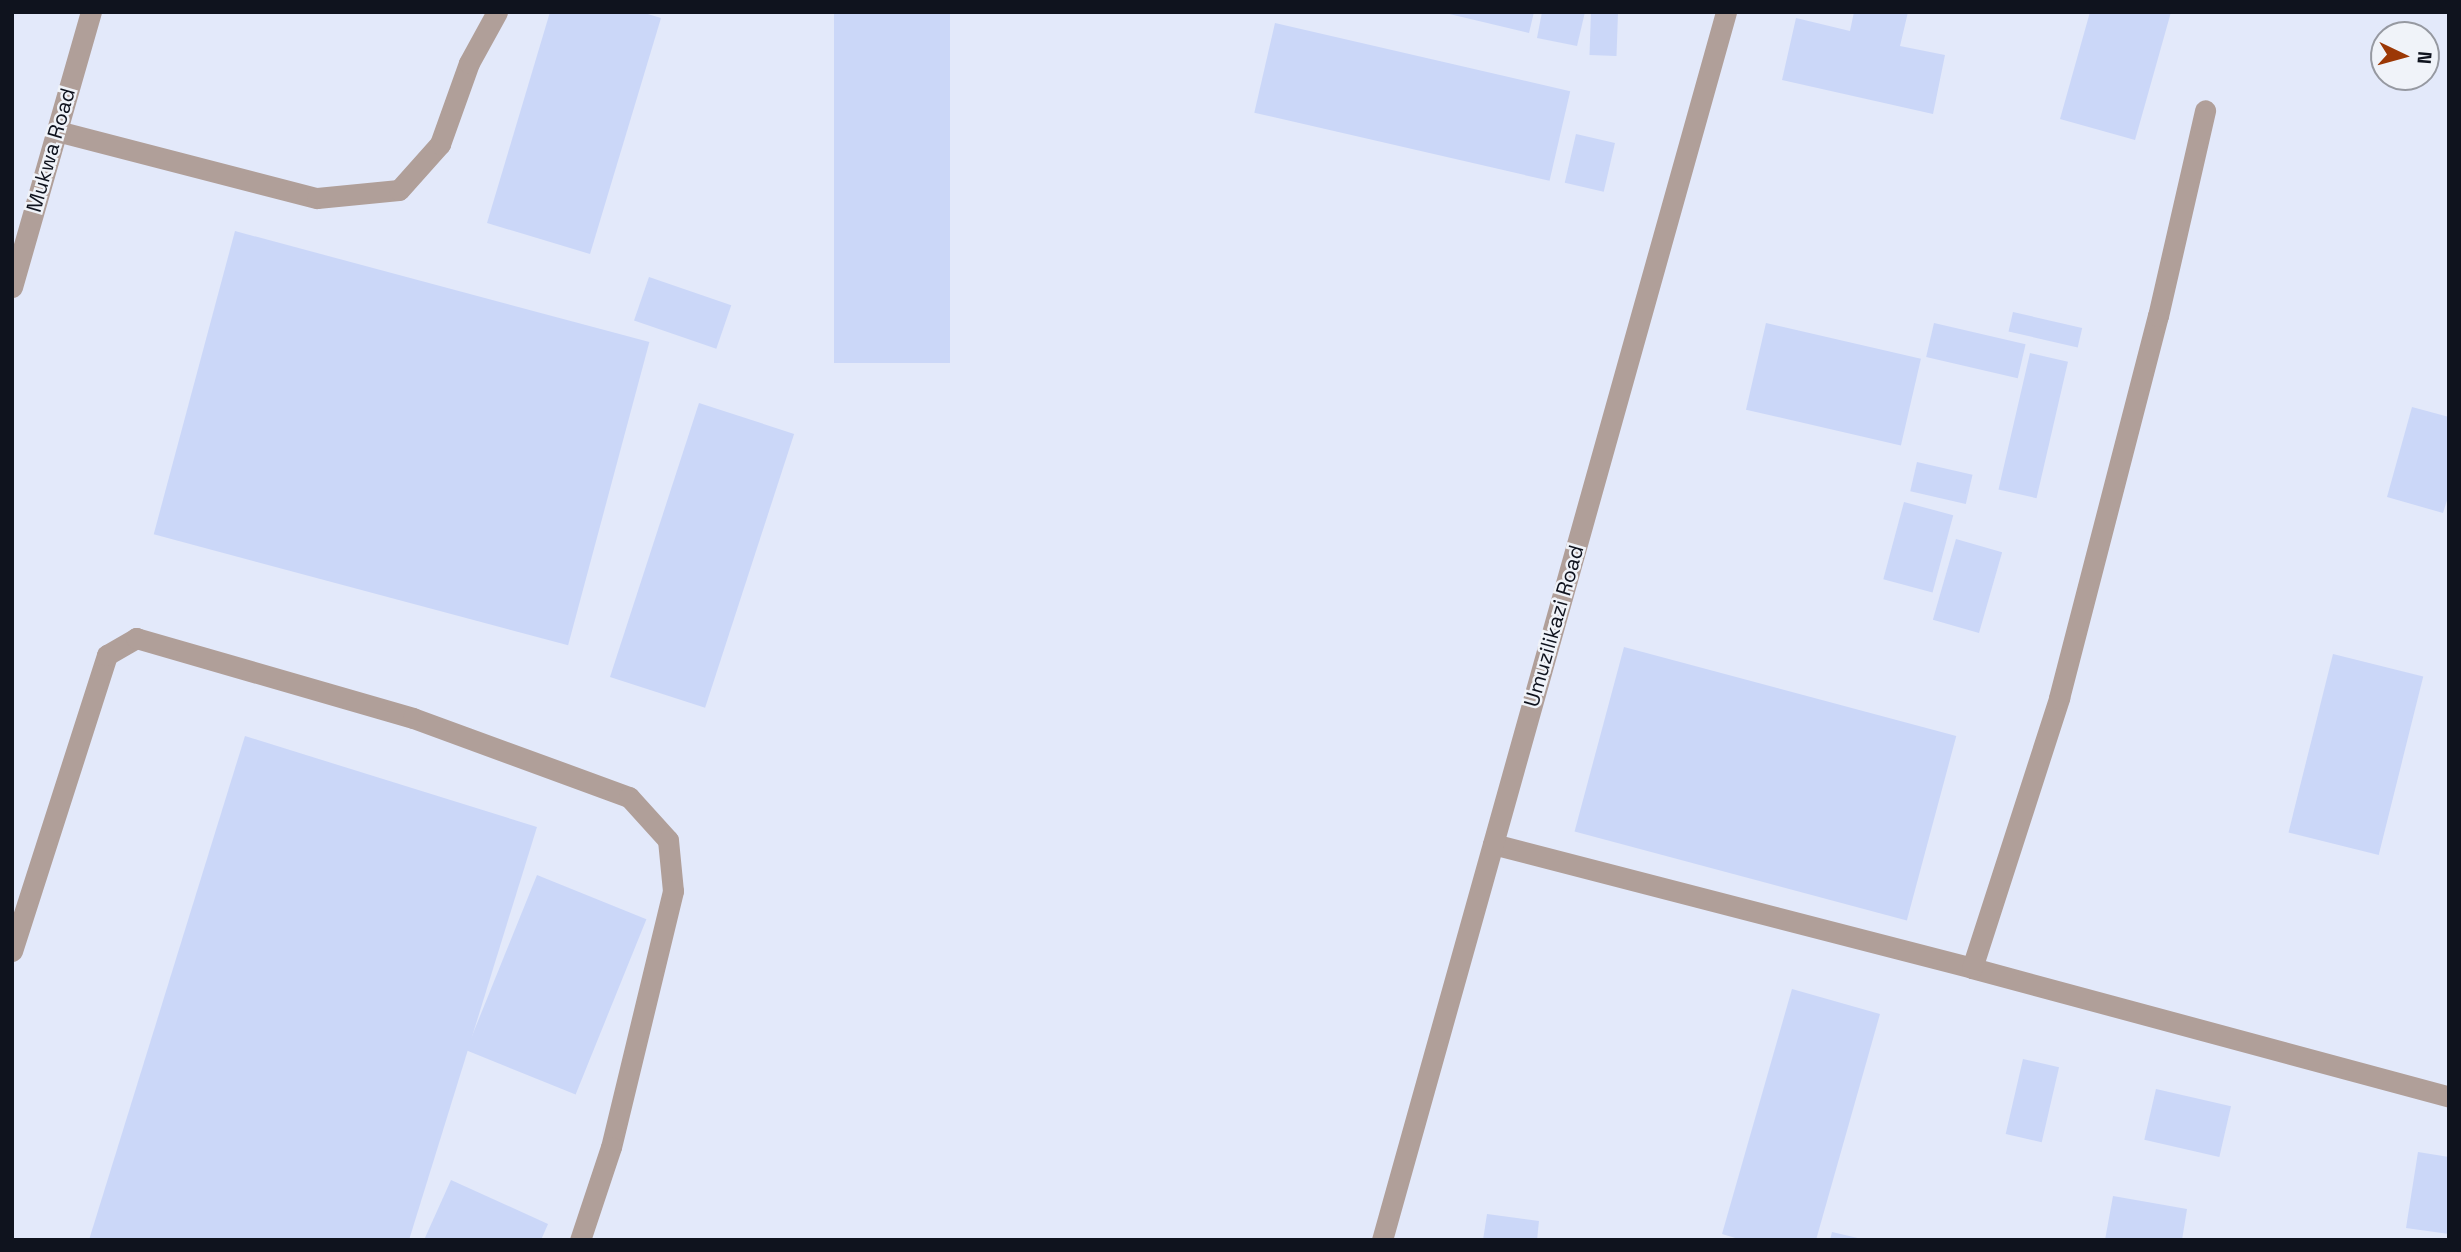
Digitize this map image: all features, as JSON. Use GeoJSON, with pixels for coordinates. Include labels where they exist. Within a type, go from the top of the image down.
{"type":"FeatureCollection","features":[{"type":"Feature","properties":{"kind":"street","name":"Mukwa Road"},"geometry":{"type":"LineString","coordinates":[[12,287],[91,12]]}},
{"type":"Feature","properties":{"kind":"street"},"geometry":{"type":"LineString","coordinates":[[57,131],[317,198],[399,190],[440,144],[469,63],[497,12]]}},
{"type":"Feature","properties":{"kind":"street","name":"Umuzilikazi Road"},"geometry":{"type":"LineString","coordinates":[[1382,1240],[1726,12]]}},
{"type":"Feature","properties":{"kind":"street"},"geometry":{"type":"LineString","coordinates":[[1972,968],[2059,698],[2158,316],[2206,110]]}},
{"type":"Feature","properties":{"kind":"street"},"geometry":{"type":"LineString","coordinates":[[12,951],[107,655],[136,638],[413,718],[629,797],[668,840],[673,891],[611,1147],[580,1240]]}},
{"type":"Feature","properties":{"kind":"street"},"geometry":{"type":"LineString","coordinates":[[1493,844],[1972,968],[2449,1097]]}},
{"type":"Feature","properties":{"kind":"shaded area"},"geometry":{"type":"Polygon","coordinates":[[[12,12],[2449,12],[2449,1240],[12,1240],[12,12]]]}},
{"type":"Feature","properties":{"kind":"building"},"geometry":{"type":"Polygon","coordinates":[[[550,12],[641,12],[661,18],[590,254],[487,223],[550,12]]]}},
{"type":"Feature","properties":{"kind":"building"},"geometry":{"type":"Polygon","coordinates":[[[834,12],[950,12],[950,363],[834,363],[834,12]]]}},
{"type":"Feature","properties":{"kind":"building"},"geometry":{"type":"Polygon","coordinates":[[[1441,12],[1534,12],[1529,33],[1441,12]]]}},
{"type":"Feature","properties":{"kind":"building"},"geometry":{"type":"Polygon","coordinates":[[[1542,12],[1585,12],[1577,46],[1537,38],[1542,12]]]}},
{"type":"Feature","properties":{"kind":"building"},"geometry":{"type":"Polygon","coordinates":[[[1591,12],[1618,13],[1616,56],[1589,55],[1591,12]]]}},
{"type":"Feature","properties":{"kind":"building"},"geometry":{"type":"Polygon","coordinates":[[[1854,12],[1908,12],[1900,46],[1945,55],[1933,114],[1782,80],[1796,18],[1850,31],[1854,12]]]}},
{"type":"Feature","properties":{"kind":"building"},"geometry":{"type":"Polygon","coordinates":[[[2090,12],[2171,12],[2135,140],[2060,119],[2090,12]]]}},
{"type":"Feature","properties":{"kind":"building"},"geometry":{"type":"Polygon","coordinates":[[[1275,23],[1570,91],[1550,181],[1254,113],[1275,23]]]}},
{"type":"Feature","properties":{"kind":"building"},"geometry":{"type":"Polygon","coordinates":[[[1576,134],[1615,143],[1604,192],[1565,183],[1576,134]]]}},
{"type":"Feature","properties":{"kind":"building"},"geometry":{"type":"Polygon","coordinates":[[[235,231],[649,342],[568,645],[154,534],[235,231]]]}},
{"type":"Feature","properties":{"kind":"building"},"geometry":{"type":"Polygon","coordinates":[[[649,277],[731,305],[716,349],[634,320],[649,277]]]}},
{"type":"Feature","properties":{"kind":"building"},"geometry":{"type":"Polygon","coordinates":[[[2013,312],[2082,328],[2078,347],[2009,331],[2013,312]]]}},
{"type":"Feature","properties":{"kind":"building"},"geometry":{"type":"Polygon","coordinates":[[[1766,323],[1921,359],[1901,445],[1746,410],[1766,323]]]}},
{"type":"Feature","properties":{"kind":"building"},"geometry":{"type":"Polygon","coordinates":[[[1934,323],[2026,344],[2018,378],[1926,357],[1934,323]]]}},
{"type":"Feature","properties":{"kind":"building"},"geometry":{"type":"Polygon","coordinates":[[[2030,353],[2068,362],[2037,498],[1999,489],[2030,353]]]}},
{"type":"Feature","properties":{"kind":"building"},"geometry":{"type":"Polygon","coordinates":[[[699,403],[794,434],[705,708],[610,677],[699,403]]]}},
{"type":"Feature","properties":{"kind":"building"},"geometry":{"type":"Polygon","coordinates":[[[2412,407],[2449,417],[2449,494],[2443,513],[2387,497],[2412,407]]]}},
{"type":"Feature","properties":{"kind":"building"},"geometry":{"type":"Polygon","coordinates":[[[1917,462],[1973,475],[1966,504],[1910,491],[1917,462]]]}},
{"type":"Feature","properties":{"kind":"building"},"geometry":{"type":"Polygon","coordinates":[[[1904,502],[1953,515],[1933,592],[1883,579],[1904,502]]]}},
{"type":"Feature","properties":{"kind":"building"},"geometry":{"type":"Polygon","coordinates":[[[1956,539],[2002,552],[1979,633],[1933,620],[1956,539]]]}},
{"type":"Feature","properties":{"kind":"building"},"geometry":{"type":"Polygon","coordinates":[[[1624,647],[1956,736],[1907,921],[1575,831],[1624,647]]]}},
{"type":"Feature","properties":{"kind":"building"},"geometry":{"type":"Polygon","coordinates":[[[2333,654],[2423,676],[2379,855],[2288,833],[2333,654]]]}},
{"type":"Feature","properties":{"kind":"building"},"geometry":{"type":"Polygon","coordinates":[[[245,736],[537,827],[409,1240],[89,1240],[245,736]]]}},
{"type":"Feature","properties":{"kind":"building"},"geometry":{"type":"Polygon","coordinates":[[[537,875],[646,919],[576,1094],[466,1050],[537,875]]]}},
{"type":"Feature","properties":{"kind":"building"},"geometry":{"type":"Polygon","coordinates":[[[1792,989],[1880,1014],[1816,1240],[1742,1240],[1722,1234],[1792,989]]]}},
{"type":"Feature","properties":{"kind":"building"},"geometry":{"type":"Polygon","coordinates":[[[2023,1059],[2059,1067],[2042,1142],[2006,1134],[2023,1059]]]}},
{"type":"Feature","properties":{"kind":"building"},"geometry":{"type":"Polygon","coordinates":[[[2156,1089],[2231,1106],[2219,1157],[2144,1140],[2156,1089]]]}},
{"type":"Feature","properties":{"kind":"building"},"geometry":{"type":"Polygon","coordinates":[[[2418,1152],[2449,1157],[2449,1234],[2406,1228],[2418,1152]]]}},
{"type":"Feature","properties":{"kind":"building"},"geometry":{"type":"Polygon","coordinates":[[[451,1180],[548,1224],[541,1240],[424,1240],[451,1180]]]}},
{"type":"Feature","properties":{"kind":"building"},"geometry":{"type":"Polygon","coordinates":[[[2113,1196],[2187,1209],[2182,1240],[2105,1240],[2113,1196]]]}},
{"type":"Feature","properties":{"kind":"building"},"geometry":{"type":"Polygon","coordinates":[[[1487,1214],[1539,1221],[1537,1240],[1483,1240],[1487,1214]]]}},
{"type":"Feature","properties":{"kind":"building"},"geometry":{"type":"Polygon","coordinates":[[[1832,1232],[1862,1239],[1862,1240],[1830,1240],[1832,1232]]]}}]}
